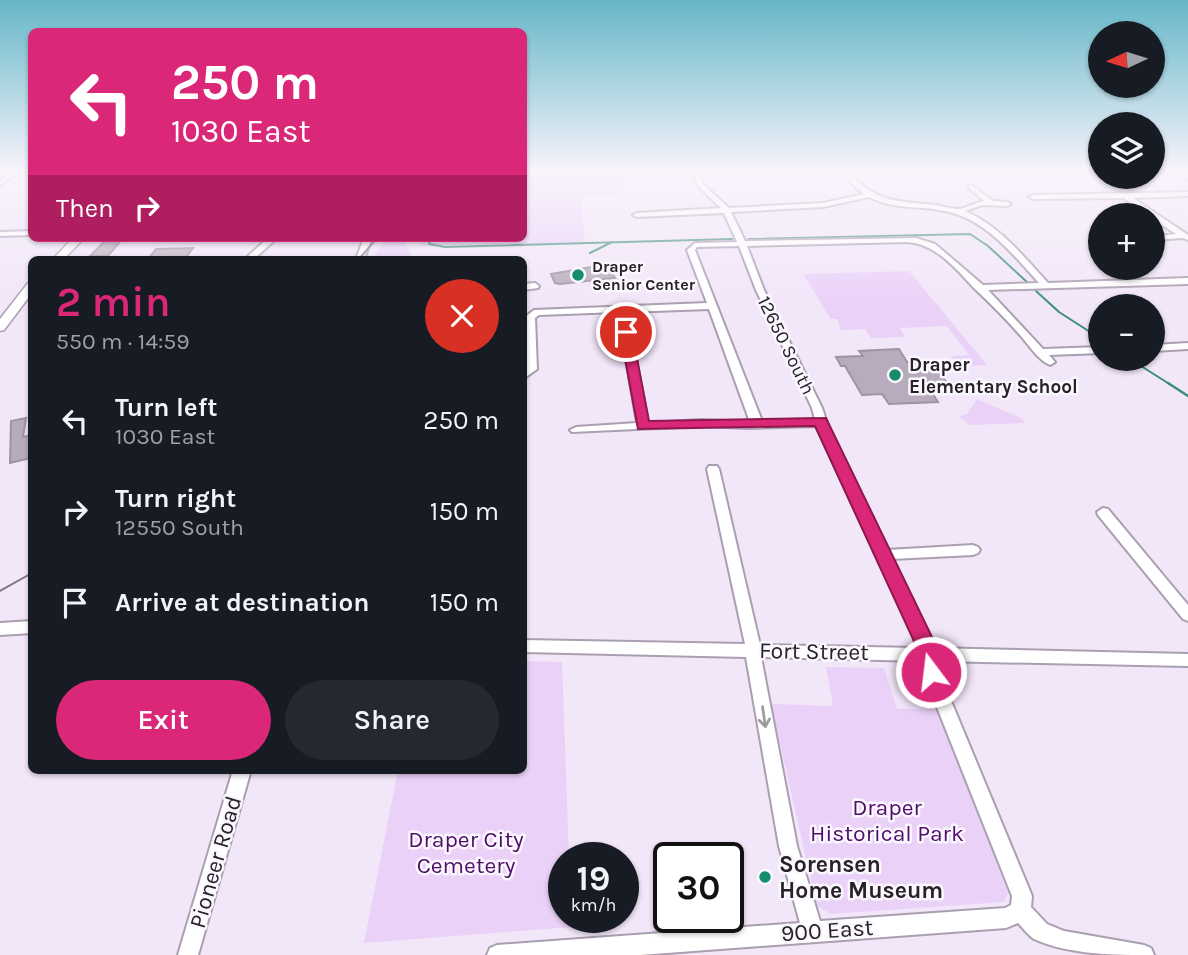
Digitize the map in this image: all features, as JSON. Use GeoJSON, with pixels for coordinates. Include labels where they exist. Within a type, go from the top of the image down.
{"type":"FeatureCollection","features":[{"type":"Feature","properties":{"kind":"main road"},"geometry":{"type":"LineString","coordinates":[[61,256],[75,242]]}},
{"type":"Feature","properties":{"kind":"main road"},"geometry":{"type":"LineString","coordinates":[[0,327],[28,290]]}},
{"type":"Feature","properties":{"kind":"street","name":"12650 South"},"geometry":{"type":"LineString","coordinates":[[730,217],[760,290],[816,405],[820,422],[923,639],[931,672],[1022,896],[1021,911]]}},
{"type":"Feature","properties":{"kind":"street"},"geometry":{"type":"LineString","coordinates":[[969,217],[981,223],[1025,262],[1046,286]]}},
{"type":"Feature","properties":{"kind":"street"},"geometry":{"type":"LineString","coordinates":[[1165,222],[1187,236]]}},
{"type":"Feature","properties":{"kind":"street"},"geometry":{"type":"LineString","coordinates":[[0,234],[28,233]]}},
{"type":"Feature","properties":{"kind":"street"},"geometry":{"type":"LineString","coordinates":[[1165,237],[1187,236]]}},
{"type":"Feature","properties":{"kind":"street"},"geometry":{"type":"LineString","coordinates":[[757,424],[691,249],[693,246],[917,240],[934,247],[979,288],[1050,362]]}},
{"type":"Feature","properties":{"kind":"street"},"geometry":{"type":"LineString","coordinates":[[253,256],[269,242]]}},
{"type":"Feature","properties":{"kind":"street"},"geometry":{"type":"LineString","coordinates":[[979,288],[1188,281]]}},
{"type":"Feature","properties":{"kind":"street"},"geometry":{"type":"LineString","coordinates":[[527,287],[535,286]]}},
{"type":"Feature","properties":{"kind":"street"},"geometry":{"type":"LineString","coordinates":[[527,373],[532,369],[530,317],[534,313],[712,306]]}},
{"type":"Feature","properties":{"kind":"street"},"geometry":{"type":"LineString","coordinates":[[622,309],[643,426]]}},
{"type":"Feature","properties":{"kind":"street"},"geometry":{"type":"LineString","coordinates":[[1165,347],[1188,346]]}},
{"type":"Feature","properties":{"kind":"street"},"geometry":{"type":"LineString","coordinates":[[1040,352],[1088,350]]}},
{"type":"Feature","properties":{"kind":"street"},"geometry":{"type":"LineString","coordinates":[[576,430],[701,423],[820,422]]}},
{"type":"Feature","properties":{"kind":"street"},"geometry":{"type":"LineString","coordinates":[[713,469],[752,637],[788,846],[813,931]]}},
{"type":"Feature","properties":{"kind":"street"},"geometry":{"type":"LineString","coordinates":[[1103,512],[1188,615]]}},
{"type":"Feature","properties":{"kind":"street"},"geometry":{"type":"LineString","coordinates":[[883,555],[973,550]]}},
{"type":"Feature","properties":{"kind":"street"},"geometry":{"type":"LineString","coordinates":[[0,629],[28,627]]}},
{"type":"Feature","properties":{"kind":"street","name":"Fort Street"},"geometry":{"type":"LineString","coordinates":[[527,646],[1188,660]]}},
{"type":"Feature","properties":{"kind":"street","name":"Pioneer Road"},"geometry":{"type":"LineString","coordinates":[[188,955],[241,774]]}},
{"type":"Feature","properties":{"kind":"street"},"geometry":{"type":"LineString","coordinates":[[1021,911],[1040,930],[1064,941],[1144,955]]}},
{"type":"Feature","properties":{"kind":"street","name":"900 East"},"geometry":{"type":"LineString","coordinates":[[497,955],[652,949],[813,931],[1006,918],[1021,911]]}},
{"type":"Feature","properties":{"kind":"green space"},"geometry":{"type":"Polygon","coordinates":[[[527,217],[583,217],[585,243],[519,247],[422,246],[420,242],[527,242],[527,217]]]}},
{"type":"Feature","properties":{"kind":"green space"},"geometry":{"type":"Polygon","coordinates":[[[384,242],[404,242],[411,254],[411,256],[374,256],[384,242]]]}},
{"type":"Feature","properties":{"kind":"green space"},"geometry":{"type":"Polygon","coordinates":[[[909,271],[987,365],[960,366],[952,356],[969,355],[947,326],[900,328],[905,337],[871,338],[865,329],[841,330],[837,319],[831,319],[803,274],[909,271]]]}},
{"type":"Feature","properties":{"kind":"green space"},"geometry":{"type":"Polygon","coordinates":[[[977,399],[1021,418],[1026,423],[970,425],[959,417],[967,414],[977,399]]]}},
{"type":"Feature","properties":{"kind":"green space","name":"Draper City Cemetery"},"geometry":{"type":"Polygon","coordinates":[[[527,661],[562,662],[568,842],[548,842],[548,929],[364,943],[397,774],[527,774],[527,661]]]}},
{"type":"Feature","properties":{"kind":"green space","name":"Draper Historical Park"},"geometry":{"type":"Polygon","coordinates":[[[826,667],[884,668],[897,709],[937,709],[1008,893],[1004,902],[831,914],[817,906],[771,704],[833,706],[826,667]]]}},
{"type":"Feature","properties":{"kind":"building"},"geometry":{"type":"Polygon","coordinates":[[[104,242],[120,242],[108,256],[90,256],[104,242]]]}},
{"type":"Feature","properties":{"kind":"building"},"geometry":{"type":"Polygon","coordinates":[[[193,248],[187,256],[150,256],[156,249],[193,248]]]}},
{"type":"Feature","properties":{"kind":"building","name":"Draper Senior Center"},"geometry":{"type":"Polygon","coordinates":[[[603,265],[616,272],[612,273],[615,278],[560,284],[555,283],[551,274],[603,265]]]}},
{"type":"Feature","properties":{"kind":"building","name":"Draper Elementary School"},"geometry":{"type":"Polygon","coordinates":[[[899,349],[907,362],[930,361],[947,383],[926,384],[938,402],[889,404],[882,394],[862,395],[845,366],[841,366],[836,357],[863,356],[859,351],[899,349]]]}},
{"type":"Feature","properties":{"kind":"building"},"geometry":{"type":"Polygon","coordinates":[[[26,418],[23,437],[28,436],[28,459],[10,463],[11,421],[26,418]]]}},
{"type":"Feature","properties":{"kind":"waterway"},"geometry":{"type":"LineString","coordinates":[[749,239],[970,234],[988,246],[1028,283]]}},
{"type":"Feature","properties":{"kind":"waterway"},"geometry":{"type":"LineString","coordinates":[[611,242],[732,239]]}},
{"type":"Feature","properties":{"kind":"waterway"},"geometry":{"type":"LineString","coordinates":[[429,242],[445,247],[611,242]]}},
{"type":"Feature","properties":{"kind":"waterway"},"geometry":{"type":"LineString","coordinates":[[590,253],[611,242]]}},
{"type":"Feature","properties":{"kind":"waterway"},"geometry":{"type":"LineString","coordinates":[[1036,291],[1059,312],[1088,331]]}},
{"type":"Feature","properties":{"kind":"waterway"},"geometry":{"type":"LineString","coordinates":[[1149,371],[1171,385]]}},
{"type":"Feature","properties":{"kind":"waterway"},"geometry":{"type":"LineString","coordinates":[[1168,383],[1188,396]]}},
{"type":"Feature","properties":{"kind":"tram line"},"geometry":{"type":"LineString","coordinates":[[362,256],[374,242]]}},
{"type":"Feature","properties":{"kind":"tram line"},"geometry":{"type":"LineString","coordinates":[[0,591],[28,575]]}},
{"type":"Feature","properties":{"kind":"place","name":"Draper Senior Center"},"geometry":{"type":"Point","coordinates":[578,275]}},
{"type":"Feature","properties":{"kind":"place","name":"Draper Elementary School"},"geometry":{"type":"Point","coordinates":[895,375]}},
{"type":"Feature","properties":{"kind":"place","name":"Sorensen Home Museum"},"geometry":{"type":"Point","coordinates":[765,877]}},
{"type":"Feature","properties":{"kind":"route"},"geometry":{"type":"LineString","coordinates":[[626,332],[643,426],[820,422],[923,639],[931,672]]}}]}
